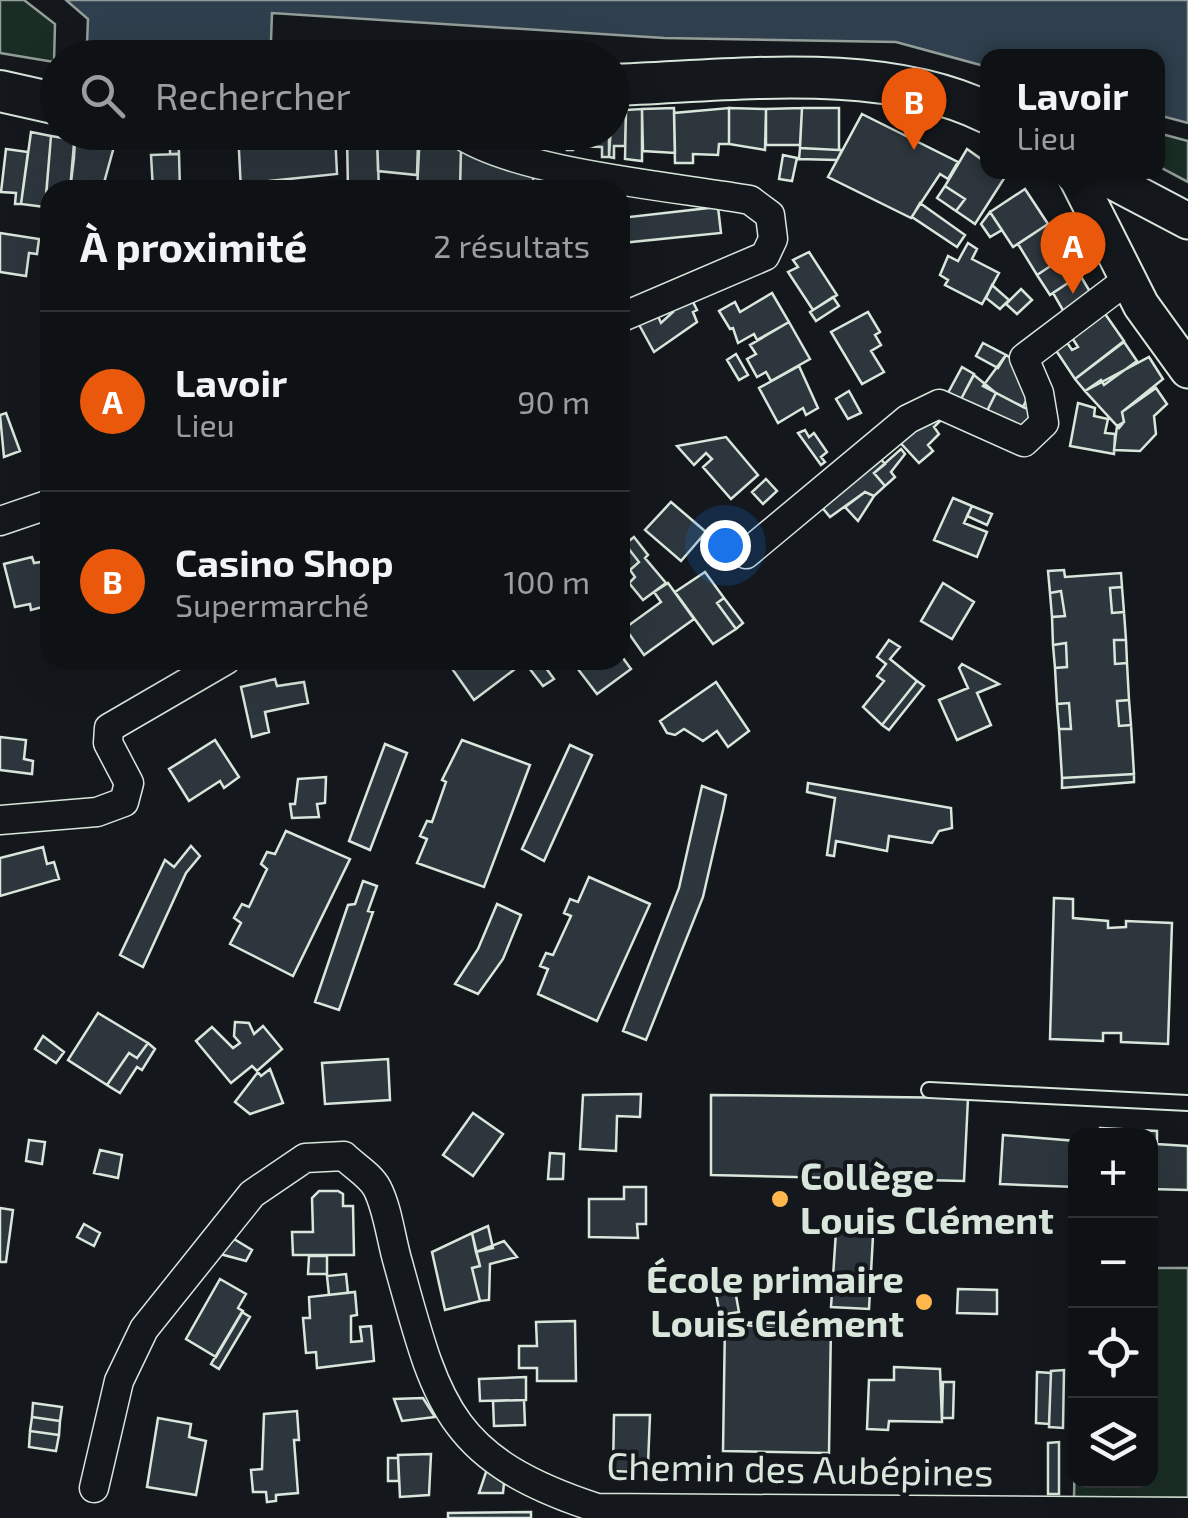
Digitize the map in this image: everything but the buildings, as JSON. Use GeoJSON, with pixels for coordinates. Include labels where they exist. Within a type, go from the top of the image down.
{"type":"FeatureCollection","features":[{"type":"Feature","properties":{"kind":"main road"},"geometry":{"type":"LineString","coordinates":[[630,84],[790,80],[897,84],[954,96],[980,109]]}},
{"type":"Feature","properties":{"kind":"main road"},"geometry":{"type":"LineString","coordinates":[[0,91],[40,100]]}},
{"type":"Feature","properties":{"kind":"street"},"geometry":{"type":"LineString","coordinates":[[498,150],[573,171],[628,180]]}},
{"type":"Feature","properties":{"kind":"street"},"geometry":{"type":"LineString","coordinates":[[1078,179],[1127,280],[1188,370]]}},
{"type":"Feature","properties":{"kind":"street"},"geometry":{"type":"LineString","coordinates":[[1107,179],[1188,221]]}},
{"type":"Feature","properties":{"kind":"street"},"geometry":{"type":"LineString","coordinates":[[630,180],[750,200],[770,216],[774,239],[764,256],[630,314]]}},
{"type":"Feature","properties":{"kind":"street"},"geometry":{"type":"LineString","coordinates":[[1105,232],[1115,205],[1132,194]]}},
{"type":"Feature","properties":{"kind":"street"},"geometry":{"type":"LineString","coordinates":[[746,554],[908,419],[939,404],[1024,442],[1044,423],[1039,393],[1024,358],[1127,280]]}},
{"type":"Feature","properties":{"kind":"street"},"geometry":{"type":"LineString","coordinates":[[0,521],[40,507]]}},
{"type":"Feature","properties":{"kind":"street"},"geometry":{"type":"LineString","coordinates":[[0,820],[97,812],[124,802],[128,784],[108,742],[109,728],[209,670]]}},
{"type":"Feature","properties":{"kind":"street","name":"Chemin des Aubépines"},"geometry":{"type":"LineString","coordinates":[[94,1488],[119,1380],[144,1328],[252,1194],[305,1158],[344,1156],[377,1186],[427,1368],[449,1414],[486,1454],[539,1489],[597,1508],[1178,1514]]}},
{"type":"Feature","properties":{"kind":"lane"},"geometry":{"type":"LineString","coordinates":[[929,1090],[1188,1103]]}},
{"type":"Feature","properties":{"kind":"green space"},"geometry":{"type":"Polygon","coordinates":[[[0,0],[24,0],[55,24],[55,40],[40,40],[40,60],[0,53],[0,0]]]}},
{"type":"Feature","properties":{"kind":"green space"},"geometry":{"type":"Polygon","coordinates":[[[1165,135],[1188,141],[1188,182],[1165,170],[1165,135]]]}},
{"type":"Feature","properties":{"kind":"green space"},"geometry":{"type":"Polygon","coordinates":[[[1158,1268],[1188,1268],[1188,1498],[1074,1498],[1074,1488],[1158,1488],[1158,1268]]]}},
{"type":"Feature","properties":{"kind":"water"},"geometry":{"type":"Polygon","coordinates":[[[66,0],[1188,0],[1188,123],[1165,117],[1165,49],[980,49],[980,65],[896,42],[664,38],[272,13],[271,40],[87,40],[88,19],[66,0]]]}},
{"type":"Feature","properties":{"kind":"place","name":"Casino Shop"},"geometry":{"type":"Point","coordinates":[914,150]}},
{"type":"Feature","properties":{"kind":"place","name":"Lavoir"},"geometry":{"type":"Point","coordinates":[1073,294]}},
{"type":"Feature","properties":{"kind":"place","name":"Collège Louis Clément"},"geometry":{"type":"Point","coordinates":[780,1199]}},
{"type":"Feature","properties":{"kind":"place","name":"École primaire Louis Clément"},"geometry":{"type":"Point","coordinates":[924,1302]}}]}
